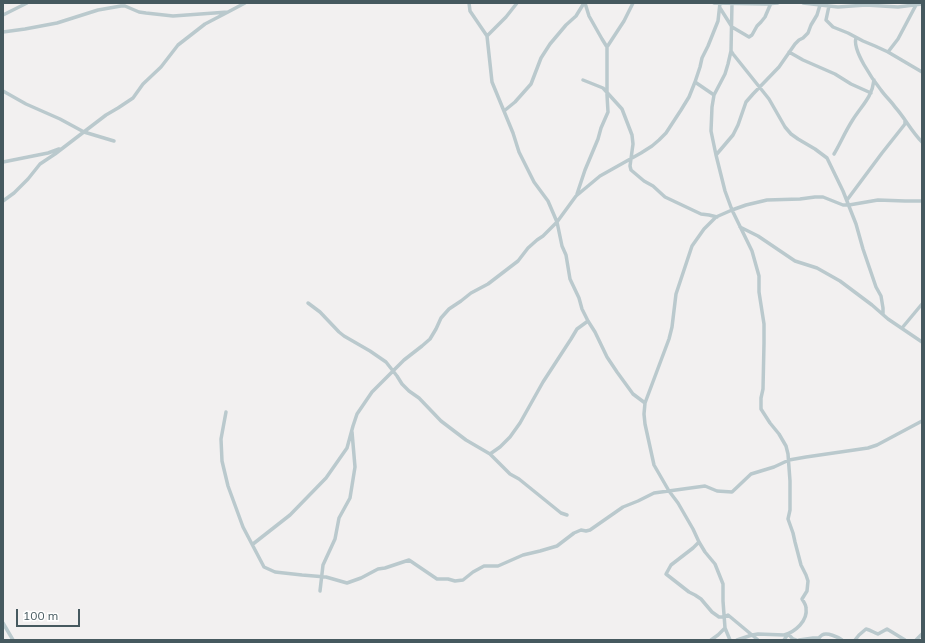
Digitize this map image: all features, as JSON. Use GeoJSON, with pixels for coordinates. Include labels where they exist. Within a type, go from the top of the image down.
{"type":"FeatureCollection","features":[{"type":"Feature","properties":{"kind":"street"},"geometry":{"type":"LineString","coordinates":[[3,15],[27,3]]}},
{"type":"Feature","properties":{"kind":"street"},"geometry":{"type":"LineString","coordinates":[[3,201],[14,193],[28,179],[40,164],[106,115],[133,98],[143,84],[161,67],[178,45],[205,24],[245,3]]}},
{"type":"Feature","properties":{"kind":"street"},"geometry":{"type":"LineString","coordinates":[[469,3],[470,11],[487,36],[492,82],[514,133],[519,152],[527,170],[537,187],[548,201],[557,222],[566,255],[570,279],[588,321],[607,357],[626,385],[633,394],[646,403]]}},
{"type":"Feature","properties":{"kind":"street"},"geometry":{"type":"LineString","coordinates":[[487,36],[506,17],[517,3]]}},
{"type":"Feature","properties":{"kind":"street"},"geometry":{"type":"LineString","coordinates":[[504,111],[515,102],[531,84],[541,58],[550,44],[566,25],[576,16],[585,3]]}},
{"type":"Feature","properties":{"kind":"street"},"geometry":{"type":"LineString","coordinates":[[576,196],[608,112],[607,47],[590,16],[585,3]]}},
{"type":"Feature","properties":{"kind":"street"},"geometry":{"type":"LineString","coordinates":[[607,47],[624,21],[633,3]]}},
{"type":"Feature","properties":{"kind":"street"},"geometry":{"type":"LineString","coordinates":[[714,3],[720,5],[732,3],[778,3]]}},
{"type":"Feature","properties":{"kind":"street"},"geometry":{"type":"LineString","coordinates":[[732,3],[731,51],[725,74],[714,95],[711,130],[725,191],[732,210],[752,251],[759,276],[759,292],[764,324],[763,389],[761,409],[786,446],[789,460],[790,481],[790,510],[788,519],[801,564],[808,581],[807,591],[802,599],[806,607],[804,620],[801,625],[788,634],[784,640]]}},
{"type":"Feature","properties":{"kind":"street"},"geometry":{"type":"LineString","coordinates":[[803,3],[838,7],[866,5],[898,7],[922,4]]}},
{"type":"Feature","properties":{"kind":"street"},"geometry":{"type":"LineString","coordinates":[[720,5],[732,27],[749,37],[765,17],[771,4]]}},
{"type":"Feature","properties":{"kind":"street"},"geometry":{"type":"LineString","coordinates":[[252,544],[290,515],[326,478],[347,448],[358,414],[372,392],[404,360],[430,339],[441,318],[449,309],[471,293],[488,284],[518,261],[528,248],[557,222],[576,196],[600,176],[652,146],[666,133],[689,97],[702,58],[718,21],[720,5]]}},
{"type":"Feature","properties":{"kind":"street"},"geometry":{"type":"LineString","coordinates":[[716,156],[733,135],[746,102],[780,67],[789,52],[799,40],[804,38],[808,33],[810,25],[820,5]]}},
{"type":"Feature","properties":{"kind":"street"},"geometry":{"type":"LineString","coordinates":[[888,52],[898,39],[916,5]]}},
{"type":"Feature","properties":{"kind":"street"},"geometry":{"type":"LineString","coordinates":[[3,32],[57,23],[98,10],[121,6],[125,6],[139,12],[166,16],[228,12]]}},
{"type":"Feature","properties":{"kind":"street"},"geometry":{"type":"LineString","coordinates":[[829,6],[826,17],[828,22],[833,27],[888,52],[922,72]]}},
{"type":"Feature","properties":{"kind":"street"},"geometry":{"type":"LineString","coordinates":[[856,38],[855,42],[864,66],[884,95],[896,107],[915,135],[922,142]]}},
{"type":"Feature","properties":{"kind":"street"},"geometry":{"type":"LineString","coordinates":[[731,51],[769,100],[791,134],[827,158],[847,200],[856,224],[863,249],[884,308],[883,314]]}},
{"type":"Feature","properties":{"kind":"street"},"geometry":{"type":"LineString","coordinates":[[789,52],[871,93]]}},
{"type":"Feature","properties":{"kind":"street"},"geometry":{"type":"LineString","coordinates":[[583,80],[603,88],[622,110],[632,135],[633,144],[630,166],[631,170],[665,197],[700,214],[717,217]]}},
{"type":"Feature","properties":{"kind":"street"},"geometry":{"type":"LineString","coordinates":[[834,154],[851,122],[867,101],[873,88],[874,80]]}},
{"type":"Feature","properties":{"kind":"street"},"geometry":{"type":"LineString","coordinates":[[695,82],[714,95]]}},
{"type":"Feature","properties":{"kind":"street"},"geometry":{"type":"LineString","coordinates":[[3,91],[26,104],[60,119],[84,132],[114,141]]}},
{"type":"Feature","properties":{"kind":"street"},"geometry":{"type":"LineString","coordinates":[[847,200],[905,124],[905,121]]}},
{"type":"Feature","properties":{"kind":"street"},"geometry":{"type":"LineString","coordinates":[[3,162],[48,153],[62,148]]}},
{"type":"Feature","properties":{"kind":"street"},"geometry":{"type":"LineString","coordinates":[[730,640],[725,628],[723,584],[715,564],[705,552],[689,522],[654,465],[644,414],[646,403],[669,339],[676,294],[692,246],[704,229],[717,217],[746,205],[767,200],[823,197],[832,202],[843,205],[878,200],[922,201]]}},
{"type":"Feature","properties":{"kind":"street"},"geometry":{"type":"LineString","coordinates":[[740,227],[758,236],[795,261],[817,268],[840,281],[888,319],[922,342]]}},
{"type":"Feature","properties":{"kind":"street"},"geometry":{"type":"LineString","coordinates":[[308,303],[320,312],[344,336],[382,358],[405,388],[419,398],[441,421],[466,440],[490,454],[510,474],[519,479],[561,513],[566,515]]}},
{"type":"Feature","properties":{"kind":"street"},"geometry":{"type":"LineString","coordinates":[[902,328],[922,304]]}},
{"type":"Feature","properties":{"kind":"street"},"geometry":{"type":"LineString","coordinates":[[490,454],[510,437],[520,423],[563,350],[578,329],[588,321]]}},
{"type":"Feature","properties":{"kind":"street"},"geometry":{"type":"LineString","coordinates":[[226,412],[221,439],[222,462],[228,486],[243,527],[264,567],[275,572],[321,577],[347,583],[361,578],[378,569],[409,560],[437,579],[448,579],[455,581],[463,580],[484,566],[498,566],[523,555],[557,546],[574,533],[581,530],[590,530],[623,507],[654,493],[705,486],[717,491],[732,492],[751,474],[774,467],[789,460],[877,446],[922,421]]}},
{"type":"Feature","properties":{"kind":"street"},"geometry":{"type":"LineString","coordinates":[[320,590],[323,565],[335,538],[339,518],[350,498],[354,467],[352,429]]}},
{"type":"Feature","properties":{"kind":"street"},"geometry":{"type":"LineString","coordinates":[[699,542],[672,565],[666,574],[688,592],[701,599],[712,612],[719,617],[728,615],[758,640]]}},
{"type":"Feature","properties":{"kind":"street"},"geometry":{"type":"LineString","coordinates":[[3,623],[13,640]]}},
{"type":"Feature","properties":{"kind":"street"},"geometry":{"type":"LineString","coordinates":[[711,640],[718,636],[725,628]]}},
{"type":"Feature","properties":{"kind":"street"},"geometry":{"type":"LineString","coordinates":[[856,640],[866,629],[878,634],[887,629],[905,640]]}},
{"type":"Feature","properties":{"kind":"street"},"geometry":{"type":"LineString","coordinates":[[737,640],[758,634],[788,634]]}},
{"type":"Feature","properties":{"kind":"street"},"geometry":{"type":"LineString","coordinates":[[788,634],[793,639],[797,640],[813,638],[819,639],[822,634],[836,636],[842,640]]}},
{"type":"Feature","properties":{"kind":"street"},"geometry":{"type":"LineString","coordinates":[[919,639],[922,634]]}}]}
